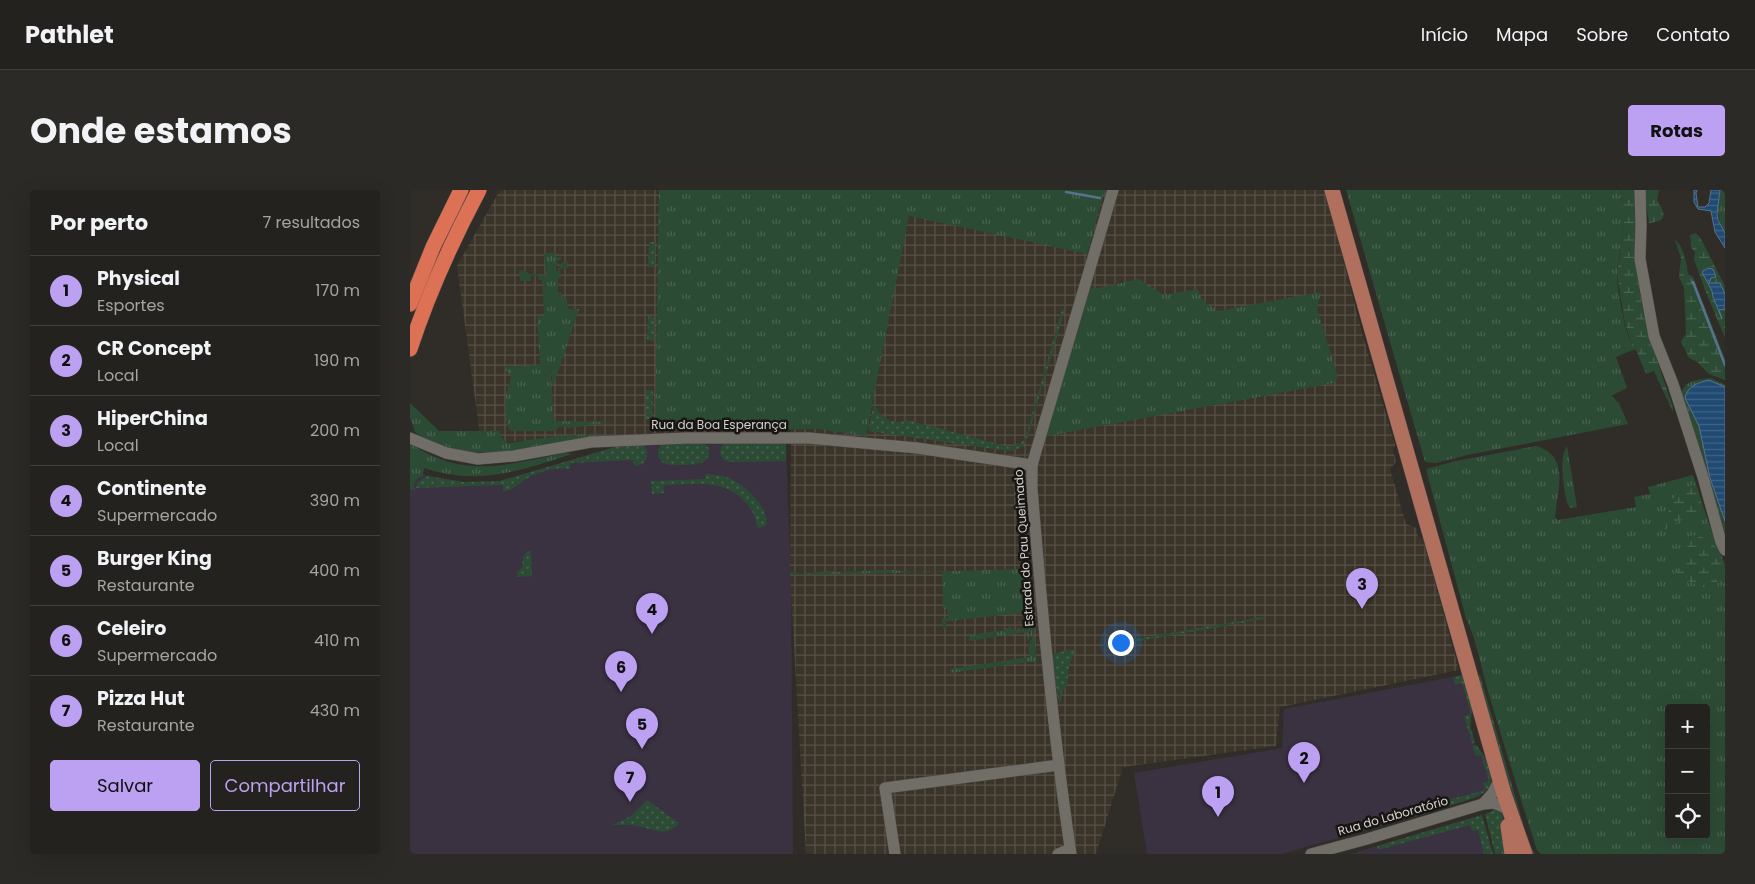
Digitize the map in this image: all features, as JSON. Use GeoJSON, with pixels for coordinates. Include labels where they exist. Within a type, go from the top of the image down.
{"type":"FeatureCollection","features":[{"type":"Feature","properties":{"kind":"highway"},"geometry":{"type":"LineString","coordinates":[[410,304],[433,247],[461,190]]}},
{"type":"Feature","properties":{"kind":"highway"},"geometry":{"type":"LineString","coordinates":[[410,350],[446,258],[479,190]]}},
{"type":"Feature","properties":{"kind":"main road"},"geometry":{"type":"LineString","coordinates":[[1332,190],[1500,779],[1512,854]]}},
{"type":"Feature","properties":{"kind":"main road"},"geometry":{"type":"LineString","coordinates":[[1505,801],[1525,854]]}},
{"type":"Feature","properties":{"kind":"street","name":"Estrada do Pau Queimado"},"geometry":{"type":"LineString","coordinates":[[1071,852],[1044,638],[1031,484],[1032,465],[1113,190]]}},
{"type":"Feature","properties":{"kind":"street"},"geometry":{"type":"LineString","coordinates":[[1640,190],[1640,259],[1654,336],[1673,384],[1725,550]]}},
{"type":"Feature","properties":{"kind":"street","name":"Rua da Boa Esperança"},"geometry":{"type":"LineString","coordinates":[[413,439],[458,456],[489,459],[590,442],[687,438],[809,438],[917,448],[1032,465]]}},
{"type":"Feature","properties":{"kind":"street"},"geometry":{"type":"LineString","coordinates":[[895,854],[885,788],[1059,765]]}},
{"type":"Feature","properties":{"kind":"street"},"geometry":{"type":"LineString","coordinates":[[1483,804],[1492,794],[1500,779]]}},
{"type":"Feature","properties":{"kind":"street","name":"Rua do Laboratório"},"geometry":{"type":"LineString","coordinates":[[1311,854],[1483,804],[1505,801]]}},
{"type":"Feature","properties":{"kind":"street"},"geometry":{"type":"LineString","coordinates":[[1058,854],[1071,852]]}},
{"type":"Feature","properties":{"kind":"shaded area"},"geometry":{"type":"Polygon","coordinates":[[[500,190],[1325,190],[1363,336],[1395,445],[1393,450],[1396,462],[1390,469],[1406,524],[1416,528],[1418,537],[1423,539],[1459,670],[1280,707],[1276,746],[1123,767],[1096,854],[806,854],[790,575],[791,430],[481,443],[457,266],[500,190]]]}},
{"type":"Feature","properties":{"kind":"shaded area"},"geometry":{"type":"Polygon","coordinates":[[[786,442],[791,581],[793,854],[410,854],[410,472],[463,482],[484,483],[500,481],[615,447],[786,442]]]}},
{"type":"Feature","properties":{"kind":"shaded area"},"geometry":{"type":"Polygon","coordinates":[[[1463,675],[1472,710],[1470,726],[1476,745],[1487,759],[1491,787],[1479,797],[1281,854],[1147,854],[1134,773],[1282,748],[1284,709],[1463,675]]]}},
{"type":"Feature","properties":{"kind":"shaded area"},"geometry":{"type":"Polygon","coordinates":[[[1482,815],[1493,854],[1350,854],[1482,815]]]}},
{"type":"Feature","properties":{"kind":"green space"},"geometry":{"type":"Polygon","coordinates":[[[659,190],[1105,190],[1087,254],[909,216],[866,436],[818,429],[655,430],[659,190]]]}},
{"type":"Feature","properties":{"kind":"green space"},"geometry":{"type":"Polygon","coordinates":[[[1346,190],[1615,190],[1621,198],[1624,218],[1624,230],[1617,273],[1618,289],[1628,335],[1635,349],[1616,357],[1627,388],[1611,396],[1619,403],[1628,424],[1467,455],[1436,463],[1425,462],[1346,190]]]}},
{"type":"Feature","properties":{"kind":"green space"},"geometry":{"type":"Polygon","coordinates":[[[1615,190],[1634,190],[1638,282],[1650,336],[1673,412],[1654,371],[1646,374],[1637,352],[1632,346],[1624,319],[1617,273],[1624,217],[1622,199],[1615,190]]]}},
{"type":"Feature","properties":{"kind":"green space"},"geometry":{"type":"Polygon","coordinates":[[[1644,190],[1659,190],[1657,200],[1663,213],[1660,221],[1649,223],[1644,190]]]}},
{"type":"Feature","properties":{"kind":"green space"},"geometry":{"type":"Polygon","coordinates":[[[1720,190],[1725,190],[1725,233],[1718,212],[1720,190]]]}},
{"type":"Feature","properties":{"kind":"green space"},"geometry":{"type":"Polygon","coordinates":[[[1696,233],[1701,239],[1725,286],[1725,338],[1694,259],[1695,252],[1692,249],[1690,235],[1696,233]]]}},
{"type":"Feature","properties":{"kind":"green space"},"geometry":{"type":"Polygon","coordinates":[[[1675,240],[1683,251],[1688,274],[1693,277],[1725,359],[1725,380],[1709,374],[1697,362],[1688,357],[1681,341],[1686,334],[1684,288],[1679,277],[1681,258],[1675,240]]]}},
{"type":"Feature","properties":{"kind":"green space"},"geometry":{"type":"Polygon","coordinates":[[[649,242],[655,242],[655,267],[648,267],[649,242]]]}},
{"type":"Feature","properties":{"kind":"green space"},"geometry":{"type":"Polygon","coordinates":[[[555,252],[555,257],[561,257],[560,260],[554,262],[558,263],[555,270],[556,273],[567,259],[568,268],[560,269],[561,278],[558,278],[558,292],[562,292],[563,299],[567,299],[568,309],[579,309],[553,387],[550,362],[554,421],[614,422],[569,428],[566,426],[558,427],[555,431],[511,431],[507,426],[505,403],[511,376],[503,367],[540,365],[537,317],[544,316],[542,280],[539,280],[538,276],[531,276],[531,281],[520,281],[519,271],[524,270],[529,274],[546,275],[544,254],[555,252]]]}},
{"type":"Feature","properties":{"kind":"green space"},"geometry":{"type":"Polygon","coordinates":[[[1139,279],[1164,295],[1197,289],[1204,302],[1218,311],[1321,292],[1317,308],[1338,377],[1334,383],[1047,436],[1088,287],[1098,288],[1139,279]]]}},
{"type":"Feature","properties":{"kind":"green space"},"geometry":{"type":"Polygon","coordinates":[[[1062,309],[1064,310],[1063,316],[1028,436],[1023,445],[1016,450],[1009,451],[868,431],[874,403],[879,412],[891,421],[901,422],[907,420],[1009,447],[1021,443],[1026,436],[1062,309]]]}},
{"type":"Feature","properties":{"kind":"green space"},"geometry":{"type":"Polygon","coordinates":[[[648,316],[654,316],[654,341],[647,340],[648,316]]]}},
{"type":"Feature","properties":{"kind":"green space"},"geometry":{"type":"Polygon","coordinates":[[[1711,378],[1725,385],[1725,387],[1709,380],[1685,398],[1699,426],[1725,521],[1725,540],[1679,398],[1684,387],[1690,382],[1711,378]]]}},
{"type":"Feature","properties":{"kind":"green space"},"geometry":{"type":"Polygon","coordinates":[[[646,390],[653,390],[652,419],[646,420],[646,390]]]}},
{"type":"Feature","properties":{"kind":"green space"},"geometry":{"type":"Polygon","coordinates":[[[410,403],[439,431],[499,431],[502,439],[509,443],[599,433],[553,444],[506,452],[459,450],[437,443],[415,432],[410,417],[410,403]]]}},
{"type":"Feature","properties":{"kind":"green space"},"geometry":{"type":"Polygon","coordinates":[[[726,442],[786,442],[786,461],[729,462],[720,455],[721,447],[726,442]]]}},
{"type":"Feature","properties":{"kind":"green space"},"geometry":{"type":"Polygon","coordinates":[[[704,443],[709,448],[709,455],[701,463],[668,465],[658,457],[661,444],[704,443]]]}},
{"type":"Feature","properties":{"kind":"green space"},"geometry":{"type":"Polygon","coordinates":[[[410,444],[449,462],[478,466],[493,466],[566,453],[572,454],[516,471],[481,476],[463,476],[424,468],[423,476],[414,484],[416,490],[410,490],[410,444]]]}},
{"type":"Feature","properties":{"kind":"green space"},"geometry":{"type":"Polygon","coordinates":[[[643,445],[646,448],[647,455],[641,465],[634,466],[633,460],[570,463],[570,469],[553,469],[542,472],[503,492],[503,485],[416,488],[417,483],[427,476],[463,482],[500,481],[615,447],[643,445]]]}},
{"type":"Feature","properties":{"kind":"green space"},"geometry":{"type":"Polygon","coordinates":[[[1536,446],[1547,451],[1554,458],[1558,466],[1559,486],[1555,518],[1558,520],[1636,507],[1634,497],[1650,494],[1648,487],[1693,475],[1725,565],[1725,854],[1541,854],[1537,850],[1488,691],[1476,645],[1466,618],[1426,469],[1456,461],[1536,446]]]}},
{"type":"Feature","properties":{"kind":"green space"},"geometry":{"type":"Polygon","coordinates":[[[1567,446],[1577,507],[1570,508],[1562,469],[1563,455],[1567,446]]]}},
{"type":"Feature","properties":{"kind":"green space"},"geometry":{"type":"Polygon","coordinates":[[[705,474],[729,478],[749,491],[764,512],[766,526],[760,528],[757,526],[750,507],[737,494],[718,486],[708,484],[664,485],[664,493],[652,494],[651,481],[705,479],[705,474]]]}},
{"type":"Feature","properties":{"kind":"green space"},"geometry":{"type":"Polygon","coordinates":[[[1694,485],[1702,506],[1700,516],[1681,520],[1665,530],[1675,495],[1686,487],[1694,485]]]}},
{"type":"Feature","properties":{"kind":"green space"},"geometry":{"type":"Polygon","coordinates":[[[1692,535],[1711,541],[1725,565],[1713,574],[1718,583],[1713,591],[1681,578],[1676,574],[1679,567],[1686,567],[1688,538],[1692,535]]]}},
{"type":"Feature","properties":{"kind":"green space"},"geometry":{"type":"Polygon","coordinates":[[[528,551],[531,551],[532,576],[517,577],[517,572],[522,568],[523,557],[528,551]]]}},
{"type":"Feature","properties":{"kind":"green space"},"geometry":{"type":"Polygon","coordinates":[[[1027,569],[1029,572],[1032,612],[948,621],[945,622],[947,627],[943,629],[942,619],[948,618],[947,609],[943,609],[942,572],[790,575],[791,572],[800,574],[827,571],[892,570],[915,572],[1027,569]]]}},
{"type":"Feature","properties":{"kind":"green space"},"geometry":{"type":"Polygon","coordinates":[[[1263,617],[1264,619],[1106,647],[1102,645],[1263,617]]]}},
{"type":"Feature","properties":{"kind":"green space"},"geometry":{"type":"Polygon","coordinates":[[[1032,619],[1037,661],[950,673],[950,669],[1030,657],[1028,645],[1032,639],[1030,631],[1028,632],[1030,638],[1028,641],[1026,632],[969,641],[969,635],[1005,630],[1012,625],[1011,628],[1014,631],[1020,628],[1021,630],[1024,628],[1024,625],[1017,623],[1032,619]]]}},
{"type":"Feature","properties":{"kind":"green space"},"geometry":{"type":"Polygon","coordinates":[[[1075,649],[1069,667],[1067,685],[1061,694],[1061,702],[1059,703],[1051,657],[1055,653],[1075,649]]]}},
{"type":"Feature","properties":{"kind":"green space"},"geometry":{"type":"Polygon","coordinates":[[[1463,675],[1472,710],[1470,726],[1475,742],[1472,743],[1464,716],[1471,714],[1462,683],[1455,685],[1453,677],[1463,675]]]}},
{"type":"Feature","properties":{"kind":"green space"},"geometry":{"type":"Polygon","coordinates":[[[1480,675],[1522,820],[1535,854],[1532,854],[1527,846],[1477,676],[1480,675]]]}},
{"type":"Feature","properties":{"kind":"green space"},"geometry":{"type":"Polygon","coordinates":[[[1476,745],[1490,769],[1491,783],[1487,789],[1480,795],[1448,805],[1444,801],[1485,790],[1483,783],[1489,781],[1481,755],[1476,756],[1472,746],[1476,745]]]}},
{"type":"Feature","properties":{"kind":"green space"},"geometry":{"type":"Polygon","coordinates":[[[647,800],[679,823],[674,828],[665,831],[631,825],[612,825],[631,816],[647,800]]]}},
{"type":"Feature","properties":{"kind":"green space"},"geometry":{"type":"Polygon","coordinates":[[[1434,804],[1432,811],[1411,818],[1409,811],[1434,804]]]}},
{"type":"Feature","properties":{"kind":"green space"},"geometry":{"type":"Polygon","coordinates":[[[1492,806],[1502,812],[1509,854],[1495,854],[1485,814],[1493,811],[1492,806]]]}},
{"type":"Feature","properties":{"kind":"green space"},"geometry":{"type":"Polygon","coordinates":[[[1482,815],[1493,854],[1484,854],[1478,830],[1472,831],[1470,825],[1378,850],[1377,846],[1482,815]]]}},
{"type":"Feature","properties":{"kind":"water"},"geometry":{"type":"Polygon","coordinates":[[[1694,190],[1697,190],[1698,207],[1705,207],[1709,203],[1711,190],[1720,190],[1717,214],[1725,233],[1725,248],[1715,232],[1711,211],[1698,209],[1694,202],[1694,190]]]}},
{"type":"Feature","properties":{"kind":"water"},"geometry":{"type":"Polygon","coordinates":[[[1708,268],[1713,269],[1716,277],[1711,278],[1709,283],[1720,283],[1725,294],[1725,309],[1719,310],[1722,319],[1712,291],[1702,272],[1708,268]]]}},
{"type":"Feature","properties":{"kind":"water"},"geometry":{"type":"Polygon","coordinates":[[[1709,380],[1725,387],[1725,521],[1710,478],[1699,426],[1685,398],[1691,387],[1709,380]]]}},
{"type":"Feature","properties":{"kind":"waterway"},"geometry":{"type":"LineString","coordinates":[[1066,192],[1100,198]]}},
{"type":"Feature","properties":{"kind":"waterway"},"geometry":{"type":"LineString","coordinates":[[1693,282],[1725,365]]}},
{"type":"Feature","properties":{"kind":"place","name":"HiperChina"},"geometry":{"type":"Point","coordinates":[1362,609]}},
{"type":"Feature","properties":{"kind":"place","name":"Continente"},"geometry":{"type":"Point","coordinates":[652,634]}},
{"type":"Feature","properties":{"kind":"place","name":"Celeiro"},"geometry":{"type":"Point","coordinates":[621,692]}},
{"type":"Feature","properties":{"kind":"place","name":"Burger King"},"geometry":{"type":"Point","coordinates":[642,749]}},
{"type":"Feature","properties":{"kind":"place","name":"CR Concept"},"geometry":{"type":"Point","coordinates":[1304,783]}},
{"type":"Feature","properties":{"kind":"place","name":"Pizza Hut"},"geometry":{"type":"Point","coordinates":[630,802]}},
{"type":"Feature","properties":{"kind":"place","name":"Physical"},"geometry":{"type":"Point","coordinates":[1218,817]}}]}
